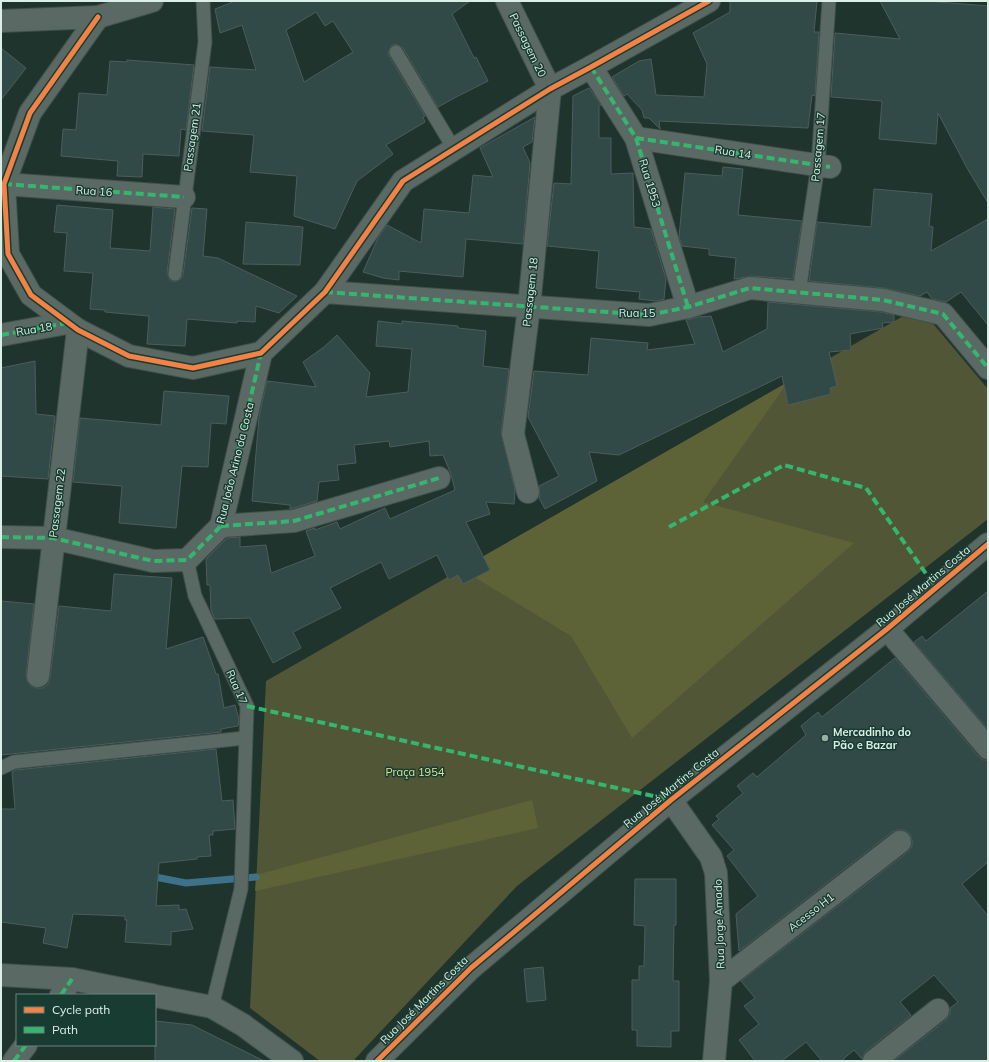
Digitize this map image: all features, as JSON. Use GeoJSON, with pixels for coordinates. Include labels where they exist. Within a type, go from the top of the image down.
{"type":"FeatureCollection","features":[{"type":"Feature","properties":{"kind":"street"},"geometry":{"type":"LineString","coordinates":[[1,21],[98,17],[152,1]]}},
{"type":"Feature","properties":{"kind":"street","name":"Passagem 20"},"geometry":{"type":"LineString","coordinates":[[507,1],[550,89]]}},
{"type":"Feature","properties":{"kind":"street"},"geometry":{"type":"LineString","coordinates":[[98,17],[30,113],[4,184],[8,254],[31,295],[72,326],[129,356],[193,368],[261,354],[325,292],[403,181],[550,89],[709,1]]}},
{"type":"Feature","properties":{"kind":"street","name":"Rua 1953"},"geometry":{"type":"LineString","coordinates":[[591,67],[636,138],[688,307]]}},
{"type":"Feature","properties":{"kind":"street","name":"Passagem 18"},"geometry":{"type":"LineString","coordinates":[[528,492],[513,434],[529,307],[550,89]]}},
{"type":"Feature","properties":{"kind":"street","name":"Rua 14"},"geometry":{"type":"LineString","coordinates":[[636,138],[824,166]]}},
{"type":"Feature","properties":{"kind":"street","name":"Rua 16"},"geometry":{"type":"LineString","coordinates":[[4,184],[184,197]]}},
{"type":"Feature","properties":{"kind":"street","name":"Rua 15"},"geometry":{"type":"LineString","coordinates":[[325,292],[649,315],[688,307],[750,288],[884,300],[943,314],[988,368]]}},
{"type":"Feature","properties":{"kind":"street","name":"Rua 18"},"geometry":{"type":"LineString","coordinates":[[1,335],[72,326]]}},
{"type":"Feature","properties":{"kind":"street","name":"Passagem 22"},"geometry":{"type":"LineString","coordinates":[[38,676],[53,538],[72,326]]}},
{"type":"Feature","properties":{"kind":"street","name":"Rua João Arino da Costa"},"geometry":{"type":"LineString","coordinates":[[187,560],[221,526],[261,354]]}},
{"type":"Feature","properties":{"kind":"street"},"geometry":{"type":"LineString","coordinates":[[221,526],[294,521],[439,478]]}},
{"type":"Feature","properties":{"kind":"street"},"geometry":{"type":"LineString","coordinates":[[1,537],[53,538],[153,561],[187,560]]}},
{"type":"Feature","properties":{"kind":"street","name":"Rua José Martins Costa"},"geometry":{"type":"LineString","coordinates":[[377,1061],[471,968],[671,800],[887,629],[988,544]]}},
{"type":"Feature","properties":{"kind":"street"},"geometry":{"type":"LineString","coordinates":[[887,629],[988,748]]}},
{"type":"Feature","properties":{"kind":"street","name":"Rua Jorge Amado"},"geometry":{"type":"LineString","coordinates":[[671,800],[711,857],[716,872],[721,981],[714,1061]]}},
{"type":"Feature","properties":{"kind":"street","name":"Acesso H1"},"geometry":{"type":"LineString","coordinates":[[721,981],[900,842]]}},
{"type":"Feature","properties":{"kind":"street"},"geometry":{"type":"LineString","coordinates":[[1,975],[66,987],[141,994]]}},
{"type":"Feature","properties":{"kind":"street"},"geometry":{"type":"LineString","coordinates":[[156,996],[212,1007],[243,1024],[292,1061]]}},
{"type":"Feature","properties":{"kind":"street"},"geometry":{"type":"LineString","coordinates":[[874,1061],[938,1010]]}},
{"type":"Feature","properties":{"kind":"street"},"geometry":{"type":"LineString","coordinates":[[14,1061],[25,1046]]}},
{"type":"Feature","properties":{"kind":"lane","name":"Passagem 21"},"geometry":{"type":"LineString","coordinates":[[175,274],[184,197],[206,42],[203,1]]}},
{"type":"Feature","properties":{"kind":"lane","name":"Passagem 17"},"geometry":{"type":"LineString","coordinates":[[799,292],[824,166],[829,1]]}},
{"type":"Feature","properties":{"kind":"lane"},"geometry":{"type":"LineString","coordinates":[[396,52],[454,149]]}},
{"type":"Feature","properties":{"kind":"lane","name":"Rua 17"},"geometry":{"type":"LineString","coordinates":[[187,560],[195,596],[247,706],[241,889],[212,1007]]}},
{"type":"Feature","properties":{"kind":"lane"},"geometry":{"type":"LineString","coordinates":[[1,768],[14,762],[245,738]]}},
{"type":"Feature","properties":{"kind":"green space","name":"Praça 1954"},"geometry":{"type":"Polygon","coordinates":[[[919,307],[988,389],[988,519],[517,886],[353,1061],[320,1061],[250,1008],[266,681],[919,307]]]}},
{"type":"Feature","properties":{"kind":"green space"},"geometry":{"type":"Polygon","coordinates":[[[788,382],[703,502],[854,543],[632,738],[571,636],[461,569],[788,382]]]}},
{"type":"Feature","properties":{"kind":"green space"},"geometry":{"type":"Polygon","coordinates":[[[532,800],[538,828],[255,891],[256,875],[532,800]]]}},
{"type":"Feature","properties":{"kind":"building"},"geometry":{"type":"Polygon","coordinates":[[[235,1],[470,1],[452,14],[474,58],[476,57],[488,81],[438,107],[403,48],[396,44],[392,45],[388,52],[389,56],[425,116],[423,117],[425,122],[386,145],[393,154],[357,181],[335,229],[294,216],[297,176],[250,172],[254,135],[202,131],[210,67],[256,70],[242,25],[220,33],[215,9],[235,1]],[[316,12],[286,30],[304,82],[353,52],[333,21],[325,26],[316,12]]]}},
{"type":"Feature","properties":{"kind":"building"},"geometry":{"type":"Polygon","coordinates":[[[730,1],[817,1],[814,32],[819,32],[815,96],[812,95],[808,128],[659,121],[660,129],[649,118],[644,118],[642,110],[627,94],[624,96],[612,77],[639,61],[651,59],[656,95],[704,97],[707,64],[693,33],[730,12],[730,1]]]}},
{"type":"Feature","properties":{"kind":"building"},"geometry":{"type":"Polygon","coordinates":[[[880,1],[926,1],[988,6],[988,203],[967,168],[938,113],[936,144],[879,139],[882,101],[831,97],[835,33],[900,39],[880,1]]]}},
{"type":"Feature","properties":{"kind":"building"},"geometry":{"type":"Polygon","coordinates":[[[1,48],[26,68],[1,100],[1,48]]]}},
{"type":"Feature","properties":{"kind":"building"},"geometry":{"type":"Polygon","coordinates":[[[127,60],[194,65],[186,130],[181,129],[179,156],[143,154],[142,177],[117,176],[118,161],[61,156],[63,129],[76,130],[79,93],[107,95],[110,61],[127,62],[127,60]]]}},
{"type":"Feature","properties":{"kind":"building"},"geometry":{"type":"Polygon","coordinates":[[[589,88],[601,105],[599,106],[599,138],[611,138],[611,174],[633,173],[634,227],[651,229],[666,279],[664,299],[656,301],[639,299],[640,292],[596,288],[599,251],[547,246],[554,183],[571,184],[573,96],[589,88]]]}},
{"type":"Feature","properties":{"kind":"building"},"geometry":{"type":"Polygon","coordinates":[[[535,117],[532,142],[523,147],[530,163],[523,244],[466,239],[463,277],[399,271],[399,280],[383,278],[363,272],[378,238],[387,225],[421,243],[424,209],[469,213],[473,175],[493,177],[480,148],[535,117]]]}},
{"type":"Feature","properties":{"kind":"building"},"geometry":{"type":"Polygon","coordinates":[[[723,167],[743,169],[738,215],[802,221],[793,279],[751,276],[734,279],[736,258],[709,255],[709,249],[682,246],[679,237],[685,173],[722,176],[723,167]]]}},
{"type":"Feature","properties":{"kind":"building"},"geometry":{"type":"Polygon","coordinates":[[[874,189],[932,194],[929,226],[933,227],[931,251],[988,219],[988,325],[961,292],[946,302],[932,299],[927,292],[920,296],[884,288],[809,281],[817,222],[871,227],[874,189]]]}},
{"type":"Feature","properties":{"kind":"building"},"geometry":{"type":"Polygon","coordinates":[[[57,205],[113,210],[110,248],[150,251],[153,207],[175,209],[167,273],[170,280],[174,282],[181,279],[183,275],[192,208],[207,209],[203,256],[218,258],[297,296],[279,313],[256,306],[255,322],[237,321],[237,323],[187,319],[185,346],[147,344],[149,316],[105,312],[105,310],[90,309],[93,273],[64,271],[67,233],[54,232],[57,205]]]}},
{"type":"Feature","properties":{"kind":"building"},"geometry":{"type":"Polygon","coordinates":[[[246,222],[303,227],[300,265],[243,264],[246,222]]]}},
{"type":"Feature","properties":{"kind":"building"},"geometry":{"type":"Polygon","coordinates":[[[768,302],[881,312],[894,315],[894,322],[882,323],[883,328],[850,334],[851,350],[829,352],[837,386],[830,388],[831,394],[788,405],[782,376],[619,455],[589,452],[597,481],[545,509],[539,498],[539,486],[559,476],[528,417],[534,371],[588,375],[591,338],[648,343],[647,350],[695,344],[686,320],[698,317],[711,316],[723,352],[767,329],[768,302]]]}},
{"type":"Feature","properties":{"kind":"building"},"geometry":{"type":"Polygon","coordinates":[[[378,321],[402,324],[402,321],[458,326],[458,328],[486,331],[483,366],[509,369],[501,433],[515,490],[514,504],[486,502],[490,514],[466,522],[490,570],[463,584],[458,575],[449,580],[437,555],[389,579],[381,562],[330,588],[341,608],[293,632],[301,648],[273,663],[250,618],[215,619],[211,610],[210,585],[207,585],[206,559],[227,538],[240,537],[240,547],[266,545],[271,573],[315,556],[306,531],[315,528],[315,530],[337,522],[340,529],[385,508],[390,519],[455,490],[451,474],[443,455],[430,456],[429,441],[390,447],[389,441],[354,445],[356,463],[337,465],[339,480],[319,482],[317,501],[290,509],[290,505],[252,501],[259,417],[267,381],[316,387],[303,362],[324,347],[337,335],[370,373],[366,397],[408,392],[412,349],[376,346],[378,321]]]}},
{"type":"Feature","properties":{"kind":"building"},"geometry":{"type":"Polygon","coordinates":[[[35,361],[36,414],[55,416],[48,479],[1,476],[1,368],[35,361]]]}},
{"type":"Feature","properties":{"kind":"building"},"geometry":{"type":"Polygon","coordinates":[[[164,391],[229,396],[226,424],[211,423],[208,467],[182,466],[176,528],[119,523],[122,486],[73,482],[80,418],[161,425],[164,391]]]}},
{"type":"Feature","properties":{"kind":"building"},"geometry":{"type":"Polygon","coordinates":[[[114,574],[172,578],[166,649],[203,637],[216,674],[218,674],[224,708],[235,705],[239,719],[238,726],[221,729],[221,732],[1,755],[1,601],[34,604],[26,675],[27,681],[31,686],[43,688],[48,684],[50,677],[59,606],[111,611],[114,574]]]}},
{"type":"Feature","properties":{"kind":"building"},"geometry":{"type":"Polygon","coordinates":[[[988,591],[988,729],[914,642],[922,636],[926,641],[988,591]]]}},
{"type":"Feature","properties":{"kind":"building"},"geometry":{"type":"Polygon","coordinates":[[[895,658],[978,756],[983,760],[988,760],[988,862],[962,884],[988,916],[988,1061],[894,1061],[946,1020],[950,1014],[950,1008],[958,1002],[934,975],[900,1002],[911,1015],[866,1051],[862,1059],[854,1050],[841,1061],[822,1061],[806,1042],[782,1061],[755,1061],[739,1040],[759,1024],[744,1006],[755,998],[741,981],[908,852],[912,846],[912,840],[910,834],[904,830],[892,832],[739,951],[736,914],[758,896],[727,856],[734,850],[712,825],[719,819],[716,816],[743,793],[737,786],[753,773],[757,777],[806,735],[801,726],[818,712],[822,717],[895,658]]]}},
{"type":"Feature","properties":{"kind":"building"},"geometry":{"type":"Polygon","coordinates":[[[216,749],[222,801],[233,800],[235,829],[213,831],[213,835],[209,835],[211,856],[159,863],[156,906],[179,905],[179,910],[186,909],[193,929],[171,932],[171,945],[125,942],[127,920],[125,920],[125,916],[73,914],[67,948],[43,943],[46,928],[1,922],[1,809],[15,809],[12,772],[16,770],[216,749]]]}},
{"type":"Feature","properties":{"kind":"building"},"geometry":{"type":"Polygon","coordinates":[[[635,879],[676,879],[676,925],[674,925],[673,981],[679,981],[679,1031],[671,1031],[671,1047],[637,1046],[637,1030],[632,1030],[632,980],[639,980],[639,966],[644,966],[645,926],[634,925],[635,879]]]}},
{"type":"Feature","properties":{"kind":"building"},"geometry":{"type":"Polygon","coordinates":[[[543,967],[546,1000],[527,1002],[524,969],[543,967]]]}},
{"type":"Feature","properties":{"kind":"building"},"geometry":{"type":"Polygon","coordinates":[[[156,1021],[192,1025],[264,1061],[155,1061],[156,1021]]]}},
{"type":"Feature","properties":{"kind":"waterway"},"geometry":{"type":"LineString","coordinates":[[150,876],[186,883],[256,877]]}},
{"type":"Feature","properties":{"kind":"marked path"},"geometry":{"type":"LineString","coordinates":[[591,67],[636,138],[688,307]]}},
{"type":"Feature","properties":{"kind":"marked path"},"geometry":{"type":"LineString","coordinates":[[636,138],[830,167]]}},
{"type":"Feature","properties":{"kind":"marked path"},"geometry":{"type":"LineString","coordinates":[[4,184],[184,197]]}},
{"type":"Feature","properties":{"kind":"marked path"},"geometry":{"type":"LineString","coordinates":[[325,292],[649,315],[688,307],[750,288],[883,300],[943,314],[988,368]]}},
{"type":"Feature","properties":{"kind":"marked path"},"geometry":{"type":"LineString","coordinates":[[1,335],[67,323]]}},
{"type":"Feature","properties":{"kind":"marked path"},"geometry":{"type":"LineString","coordinates":[[1,537],[53,538],[153,561],[187,560],[221,526],[261,353]]}},
{"type":"Feature","properties":{"kind":"marked path"},"geometry":{"type":"LineString","coordinates":[[669,527],[784,465],[866,488],[936,588]]}},
{"type":"Feature","properties":{"kind":"marked path"},"geometry":{"type":"LineString","coordinates":[[221,526],[294,521],[439,478]]}},
{"type":"Feature","properties":{"kind":"marked path"},"geometry":{"type":"LineString","coordinates":[[247,706],[671,800]]}},
{"type":"Feature","properties":{"kind":"marked path"},"geometry":{"type":"LineString","coordinates":[[62,994],[72,979]]}},
{"type":"Feature","properties":{"kind":"marked path"},"geometry":{"type":"LineString","coordinates":[[14,1061],[25,1046]]}},
{"type":"Feature","properties":{"kind":"cycle path"},"geometry":{"type":"LineString","coordinates":[[98,17],[30,113],[4,184],[8,254],[31,295],[78,330],[129,356],[193,368],[261,353],[325,292],[403,181],[550,89],[709,1]]}},
{"type":"Feature","properties":{"kind":"cycle path"},"geometry":{"type":"LineString","coordinates":[[377,1061],[471,968],[671,800],[887,629],[988,544]]}},
{"type":"Feature","properties":{"kind":"place","name":"Mercadinho do Pão e Bazar"},"geometry":{"type":"Point","coordinates":[825,738]}}]}
